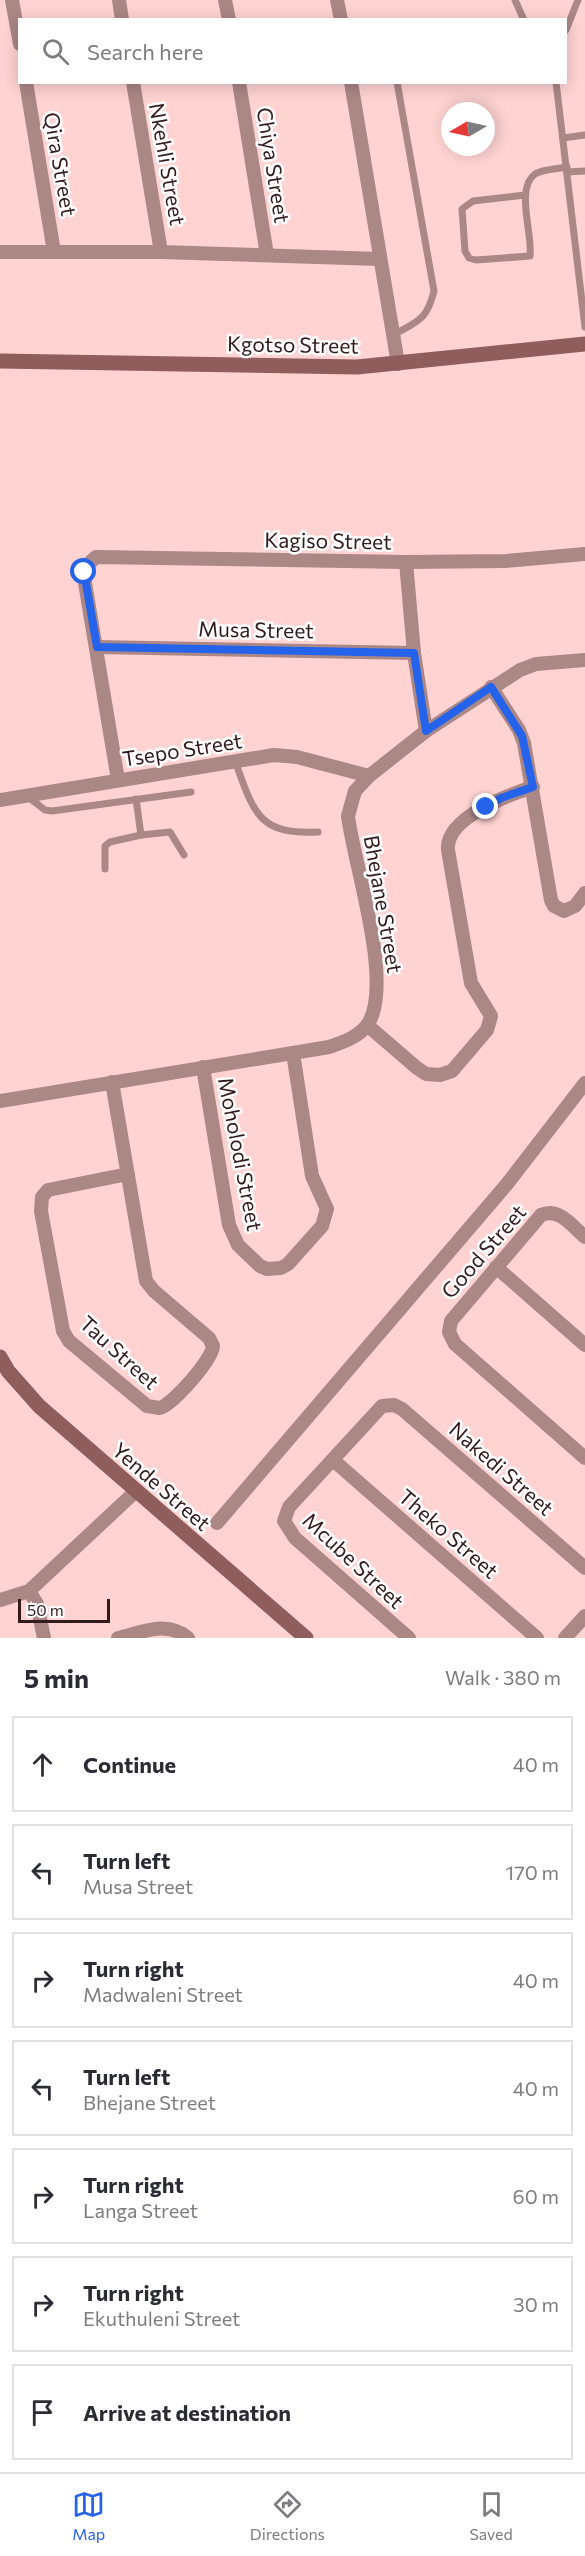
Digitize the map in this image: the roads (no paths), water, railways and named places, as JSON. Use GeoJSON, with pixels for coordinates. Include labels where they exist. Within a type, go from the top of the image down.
{"type":"FeatureCollection","features":[{"type":"Feature","properties":{"kind":"street"},"geometry":{"type":"LineString","coordinates":[[12,0],[18,33]]}},
{"type":"Feature","properties":{"kind":"street"},"geometry":{"type":"LineString","coordinates":[[119,0],[122,18]]}},
{"type":"Feature","properties":{"kind":"street"},"geometry":{"type":"LineString","coordinates":[[225,0],[228,18]]}},
{"type":"Feature","properties":{"kind":"street"},"geometry":{"type":"LineString","coordinates":[[337,0],[340,18]]}},
{"type":"Feature","properties":{"kind":"street","name":"Qira Street"},"geometry":{"type":"LineString","coordinates":[[26,84],[54,252]]}},
{"type":"Feature","properties":{"kind":"street","name":"Nkehli Street"},"geometry":{"type":"LineString","coordinates":[[133,84],[161,252]]}},
{"type":"Feature","properties":{"kind":"street","name":"Chiya Street"},"geometry":{"type":"LineString","coordinates":[[239,84],[267,255]]}},
{"type":"Feature","properties":{"kind":"street"},"geometry":{"type":"LineString","coordinates":[[351,84],[398,364]]}},
{"type":"Feature","properties":{"kind":"street"},"geometry":{"type":"LineString","coordinates":[[0,252],[161,252],[381,259]]}},
{"type":"Feature","properties":{"kind":"street","name":"Kgotso Street"},"geometry":{"type":"LineString","coordinates":[[0,361],[344,367],[398,364],[585,344]]}},
{"type":"Feature","properties":{"kind":"street","name":"Kagiso Street"},"geometry":{"type":"LineString","coordinates":[[97,647],[84,578],[88,562],[102,556],[406,562],[499,561],[585,554]]}},
{"type":"Feature","properties":{"kind":"street"},"geometry":{"type":"LineString","coordinates":[[406,562],[414,653],[426,731]]}},
{"type":"Feature","properties":{"kind":"street"},"geometry":{"type":"LineString","coordinates":[[97,647],[118,780]]}},
{"type":"Feature","properties":{"kind":"street","name":"Musa Street"},"geometry":{"type":"LineString","coordinates":[[97,647],[414,653]]}},
{"type":"Feature","properties":{"kind":"street","name":"Bhejane Street"},"geometry":{"type":"LineString","coordinates":[[367,1025],[377,998],[377,980],[348,816],[355,791],[369,776],[426,731],[491,687],[526,667],[585,660]]}},
{"type":"Feature","properties":{"kind":"street"},"geometry":{"type":"LineString","coordinates":[[491,687],[522,736],[554,906],[564,911],[570,909],[585,893]]}},
{"type":"Feature","properties":{"kind":"street","name":"Tsepo Street"},"geometry":{"type":"LineString","coordinates":[[0,800],[284,755],[369,776]]}},
{"type":"Feature","properties":{"kind":"street"},"geometry":{"type":"LineString","coordinates":[[0,1101],[293,1053],[346,1041],[367,1025],[417,1068],[434,1076],[452,1071],[487,1030],[491,1016],[471,983],[448,850],[448,837],[457,826],[501,798],[533,787]]}},
{"type":"Feature","properties":{"kind":"street","name":"Moholodi Street"},"geometry":{"type":"LineString","coordinates":[[203,1068],[231,1233],[260,1266],[274,1269],[288,1264],[322,1226],[327,1209],[312,1176],[293,1053]]}},
{"type":"Feature","properties":{"kind":"street","name":"Tau Street"},"geometry":{"type":"LineString","coordinates":[[112,1082],[128,1174],[146,1281],[209,1338],[213,1346],[207,1361],[167,1406],[160,1408],[147,1406],[66,1336],[41,1211],[42,1197],[48,1190],[128,1174]]}},
{"type":"Feature","properties":{"kind":"street"},"geometry":{"type":"LineString","coordinates":[[217,1523],[507,1184],[585,1083]]}},
{"type":"Feature","properties":{"kind":"street","name":"Good Street"},"geometry":{"type":"LineString","coordinates":[[585,1237],[560,1215],[552,1212],[541,1215],[451,1321],[449,1332],[464,1352],[585,1458]]}},
{"type":"Feature","properties":{"kind":"street"},"geometry":{"type":"LineString","coordinates":[[496,1267],[585,1345]]}},
{"type":"Feature","properties":{"kind":"street","name":"Yende Street"},"geometry":{"type":"LineString","coordinates":[[0,1357],[8,1371],[39,1406],[306,1638]]}},
{"type":"Feature","properties":{"kind":"street","name":"Mcube Street"},"geometry":{"type":"LineString","coordinates":[[388,1404],[375,1410],[290,1507],[285,1515],[285,1527],[409,1638]]}},
{"type":"Feature","properties":{"kind":"street","name":"Nakedi Street"},"geometry":{"type":"LineString","coordinates":[[388,1404],[402,1409],[585,1568]]}},
{"type":"Feature","properties":{"kind":"street","name":"Theko Street"},"geometry":{"type":"LineString","coordinates":[[333,1460],[537,1638]]}},
{"type":"Feature","properties":{"kind":"street"},"geometry":{"type":"LineString","coordinates":[[0,1600],[29,1591],[136,1491]]}},
{"type":"Feature","properties":{"kind":"street"},"geometry":{"type":"LineString","coordinates":[[29,1591],[37,1604],[44,1638]]}},
{"type":"Feature","properties":{"kind":"street"},"geometry":{"type":"LineString","coordinates":[[565,1638],[585,1616]]}},
{"type":"Feature","properties":{"kind":"street"},"geometry":{"type":"LineString","coordinates":[[118,1638],[146,1635],[171,1627],[188,1638]]}},
{"type":"Feature","properties":{"kind":"lane"},"geometry":{"type":"LineString","coordinates":[[515,0],[523,18]]}},
{"type":"Feature","properties":{"kind":"lane"},"geometry":{"type":"LineString","coordinates":[[567,28],[578,0]]}},
{"type":"Feature","properties":{"kind":"lane"},"geometry":{"type":"LineString","coordinates":[[393,334],[417,322],[429,311],[434,291],[397,84]]}},
{"type":"Feature","properties":{"kind":"lane"},"geometry":{"type":"LineString","coordinates":[[556,84],[585,327]]}},
{"type":"Feature","properties":{"kind":"lane"},"geometry":{"type":"LineString","coordinates":[[563,138],[585,135]]}},
{"type":"Feature","properties":{"kind":"lane"},"geometry":{"type":"LineString","coordinates":[[525,195],[473,201],[466,204],[462,209],[465,251],[469,258],[476,260],[530,256],[525,195],[529,181],[537,172],[585,171]]}},
{"type":"Feature","properties":{"kind":"lane"},"geometry":{"type":"LineString","coordinates":[[235,761],[255,807],[265,821],[276,829],[294,833],[318,832]]}},
{"type":"Feature","properties":{"kind":"lane"},"geometry":{"type":"LineString","coordinates":[[26,795],[45,810],[52,811],[191,792]]}},
{"type":"Feature","properties":{"kind":"lane"},"geometry":{"type":"LineString","coordinates":[[136,799],[141,835]]}},
{"type":"Feature","properties":{"kind":"lane"},"geometry":{"type":"LineString","coordinates":[[105,869],[105,846],[110,842],[141,835],[170,832],[184,855]]}}]}
